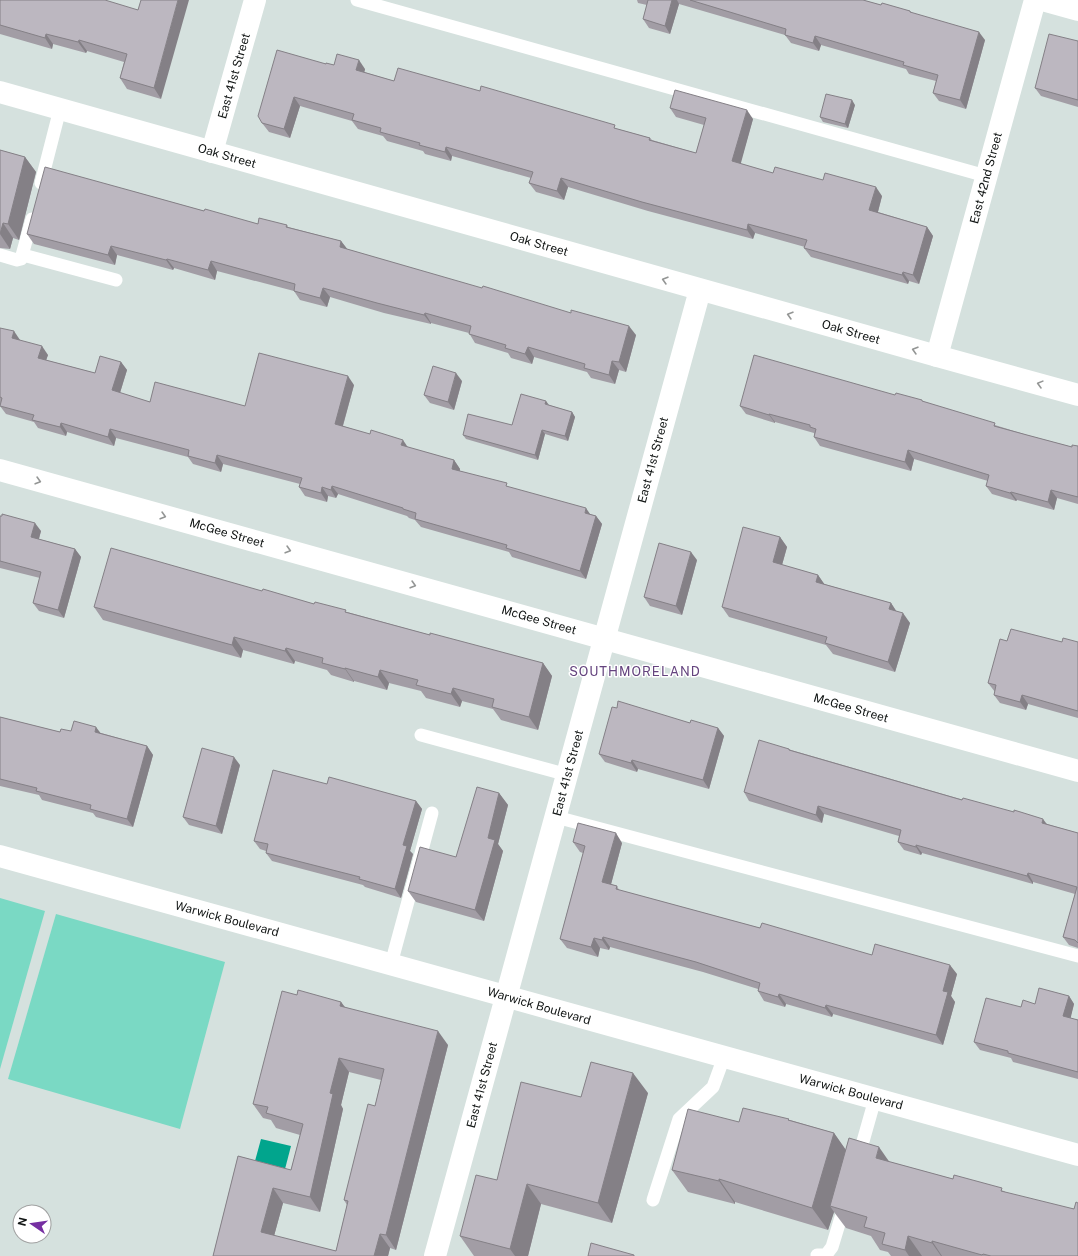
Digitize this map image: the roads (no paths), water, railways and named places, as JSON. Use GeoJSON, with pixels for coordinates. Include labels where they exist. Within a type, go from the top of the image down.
{"type":"FeatureCollection","features":[{"type":"Feature","properties":{"kind":"street","name":"East 41st Street"},"geometry":{"type":"LineString","coordinates":[[212,152],[255,0]]}},
{"type":"Feature","properties":{"kind":"street","name":"East 42nd Street"},"geometry":{"type":"LineString","coordinates":[[936,356],[1035,0]]}},
{"type":"Feature","properties":{"kind":"street"},"geometry":{"type":"LineString","coordinates":[[1042,0],[1078,10]]}},
{"type":"Feature","properties":{"kind":"street","name":"Oak Street"},"geometry":{"type":"LineString","coordinates":[[0,92],[700,290],[1078,395]]}},
{"type":"Feature","properties":{"kind":"street","name":"East 41st Street"},"geometry":{"type":"LineString","coordinates":[[435,1256],[700,290]]}},
{"type":"Feature","properties":{"kind":"street","name":"McGee Street"},"geometry":{"type":"LineString","coordinates":[[0,470],[1078,771]]}},
{"type":"Feature","properties":{"kind":"street","name":"Warwick Boulevard"},"geometry":{"type":"LineString","coordinates":[[0,856],[1078,1155]]}},
{"type":"Feature","properties":{"kind":"lane"},"geometry":{"type":"LineString","coordinates":[[357,0],[986,176]]}},
{"type":"Feature","properties":{"kind":"lane"},"geometry":{"type":"LineString","coordinates":[[38,194],[60,109]]}},
{"type":"Feature","properties":{"kind":"lane"},"geometry":{"type":"LineString","coordinates":[[0,255],[20,260],[23,255],[34,209]]}},
{"type":"Feature","properties":{"kind":"lane"},"geometry":{"type":"LineString","coordinates":[[23,255],[116,280]]}},
{"type":"Feature","properties":{"kind":"lane"},"geometry":{"type":"LineString","coordinates":[[421,735],[568,775]]}},
{"type":"Feature","properties":{"kind":"lane"},"geometry":{"type":"LineString","coordinates":[[391,964],[432,813]]}},
{"type":"Feature","properties":{"kind":"lane"},"geometry":{"type":"LineString","coordinates":[[556,817],[1078,956]]}},
{"type":"Feature","properties":{"kind":"lane"},"geometry":{"type":"LineString","coordinates":[[653,1200],[679,1119],[712,1087],[724,1057]]}},
{"type":"Feature","properties":{"kind":"lane"},"geometry":{"type":"LineString","coordinates":[[853,1174],[875,1099]]}},
{"type":"Feature","properties":{"kind":"lane"},"geometry":{"type":"LineString","coordinates":[[817,1256],[826,1255],[832,1247],[849,1189]]}},
{"type":"Feature","properties":{"kind":"district","name":"SOUTHMORELAND"},"geometry":{"type":"Point","coordinates":[635,671]}}]}
